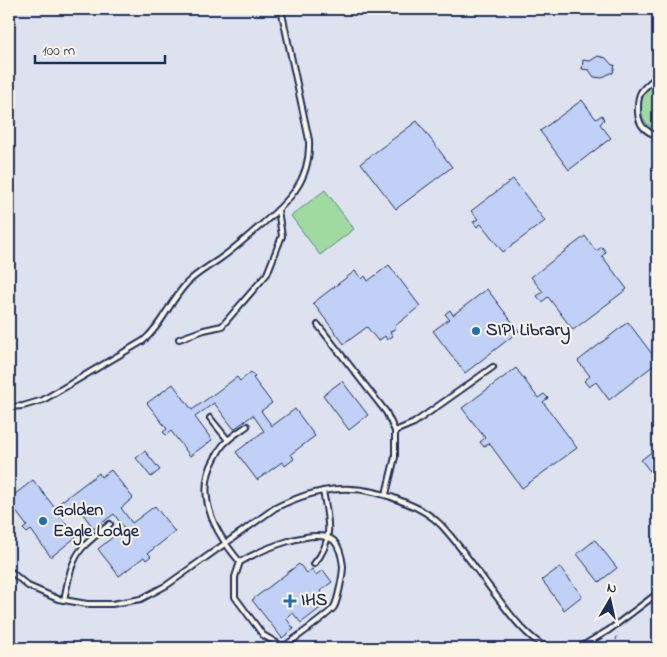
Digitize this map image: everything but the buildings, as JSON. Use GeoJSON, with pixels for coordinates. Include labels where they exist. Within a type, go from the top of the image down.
{"type":"FeatureCollection","features":[{"type":"Feature","properties":{"kind":"lane"},"geometry":{"type":"LineString","coordinates":[[9,408],[43,400],[143,341],[153,332],[179,292],[189,281],[242,242],[296,191],[304,175],[310,155],[309,140],[281,9]]}},
{"type":"Feature","properties":{"kind":"lane"},"geometry":{"type":"LineString","coordinates":[[658,76],[641,92],[638,102],[640,124],[648,132],[658,136]]}},
{"type":"Feature","properties":{"kind":"lane"},"geometry":{"type":"LineString","coordinates":[[179,338],[222,326],[267,274],[282,236],[278,210]]}},
{"type":"Feature","properties":{"kind":"lane"},"geometry":{"type":"LineString","coordinates":[[318,325],[386,412],[395,431],[394,456],[386,494]]}},
{"type":"Feature","properties":{"kind":"lane"},"geometry":{"type":"LineString","coordinates":[[395,431],[414,422],[493,367]]}},
{"type":"Feature","properties":{"kind":"lane"},"geometry":{"type":"LineString","coordinates":[[210,418],[228,440]]}},
{"type":"Feature","properties":{"kind":"lane"},"geometry":{"type":"LineString","coordinates":[[240,562],[224,544],[215,528],[208,506],[206,486],[210,468],[224,443],[247,426]]}},
{"type":"Feature","properties":{"kind":"lane"},"geometry":{"type":"LineString","coordinates":[[9,570],[28,586],[64,600],[87,604],[112,604],[141,599],[167,586],[275,508],[293,499],[323,491],[357,489],[386,494],[420,509],[440,524],[507,610],[531,637],[547,648]]}},
{"type":"Feature","properties":{"kind":"lane"},"geometry":{"type":"LineString","coordinates":[[314,564],[320,557],[328,539],[329,528],[323,491]]}},
{"type":"Feature","properties":{"kind":"lane"},"geometry":{"type":"LineString","coordinates":[[64,600],[70,570],[75,559],[83,548],[110,524]]}},
{"type":"Feature","properties":{"kind":"lane"},"geometry":{"type":"LineString","coordinates":[[310,537],[334,541],[340,550],[343,574],[334,608],[286,645],[280,645],[263,635],[235,596],[235,577],[240,562],[257,552],[298,538],[310,537]]}},
{"type":"Feature","properties":{"kind":"lane"},"geometry":{"type":"LineString","coordinates":[[580,648],[658,593]]}},
{"type":"Feature","properties":{"kind":"path"},"geometry":{"type":"LineString","coordinates":[[614,648],[620,621]]}},
{"type":"Feature","properties":{"kind":"shaded area"},"geometry":{"type":"Polygon","coordinates":[[[9,9],[658,9],[658,648],[9,648],[9,9]]]}},
{"type":"Feature","properties":{"kind":"green space"},"geometry":{"type":"Polygon","coordinates":[[[658,81],[658,130],[648,125],[645,121],[642,116],[641,106],[645,93],[658,81]]]}},
{"type":"Feature","properties":{"kind":"green space"},"geometry":{"type":"Polygon","coordinates":[[[325,190],[354,229],[320,255],[291,216],[325,190]]]}},
{"type":"Feature","properties":{"kind":"place","name":"SIPI Library"},"geometry":{"type":"Point","coordinates":[476,331]}},
{"type":"Feature","properties":{"kind":"place","name":"Golden Eagle Lodge"},"geometry":{"type":"Point","coordinates":[43,521]}},
{"type":"Feature","properties":{"kind":"place","name":"IHS"},"geometry":{"type":"Point","coordinates":[290,601]}}]}
